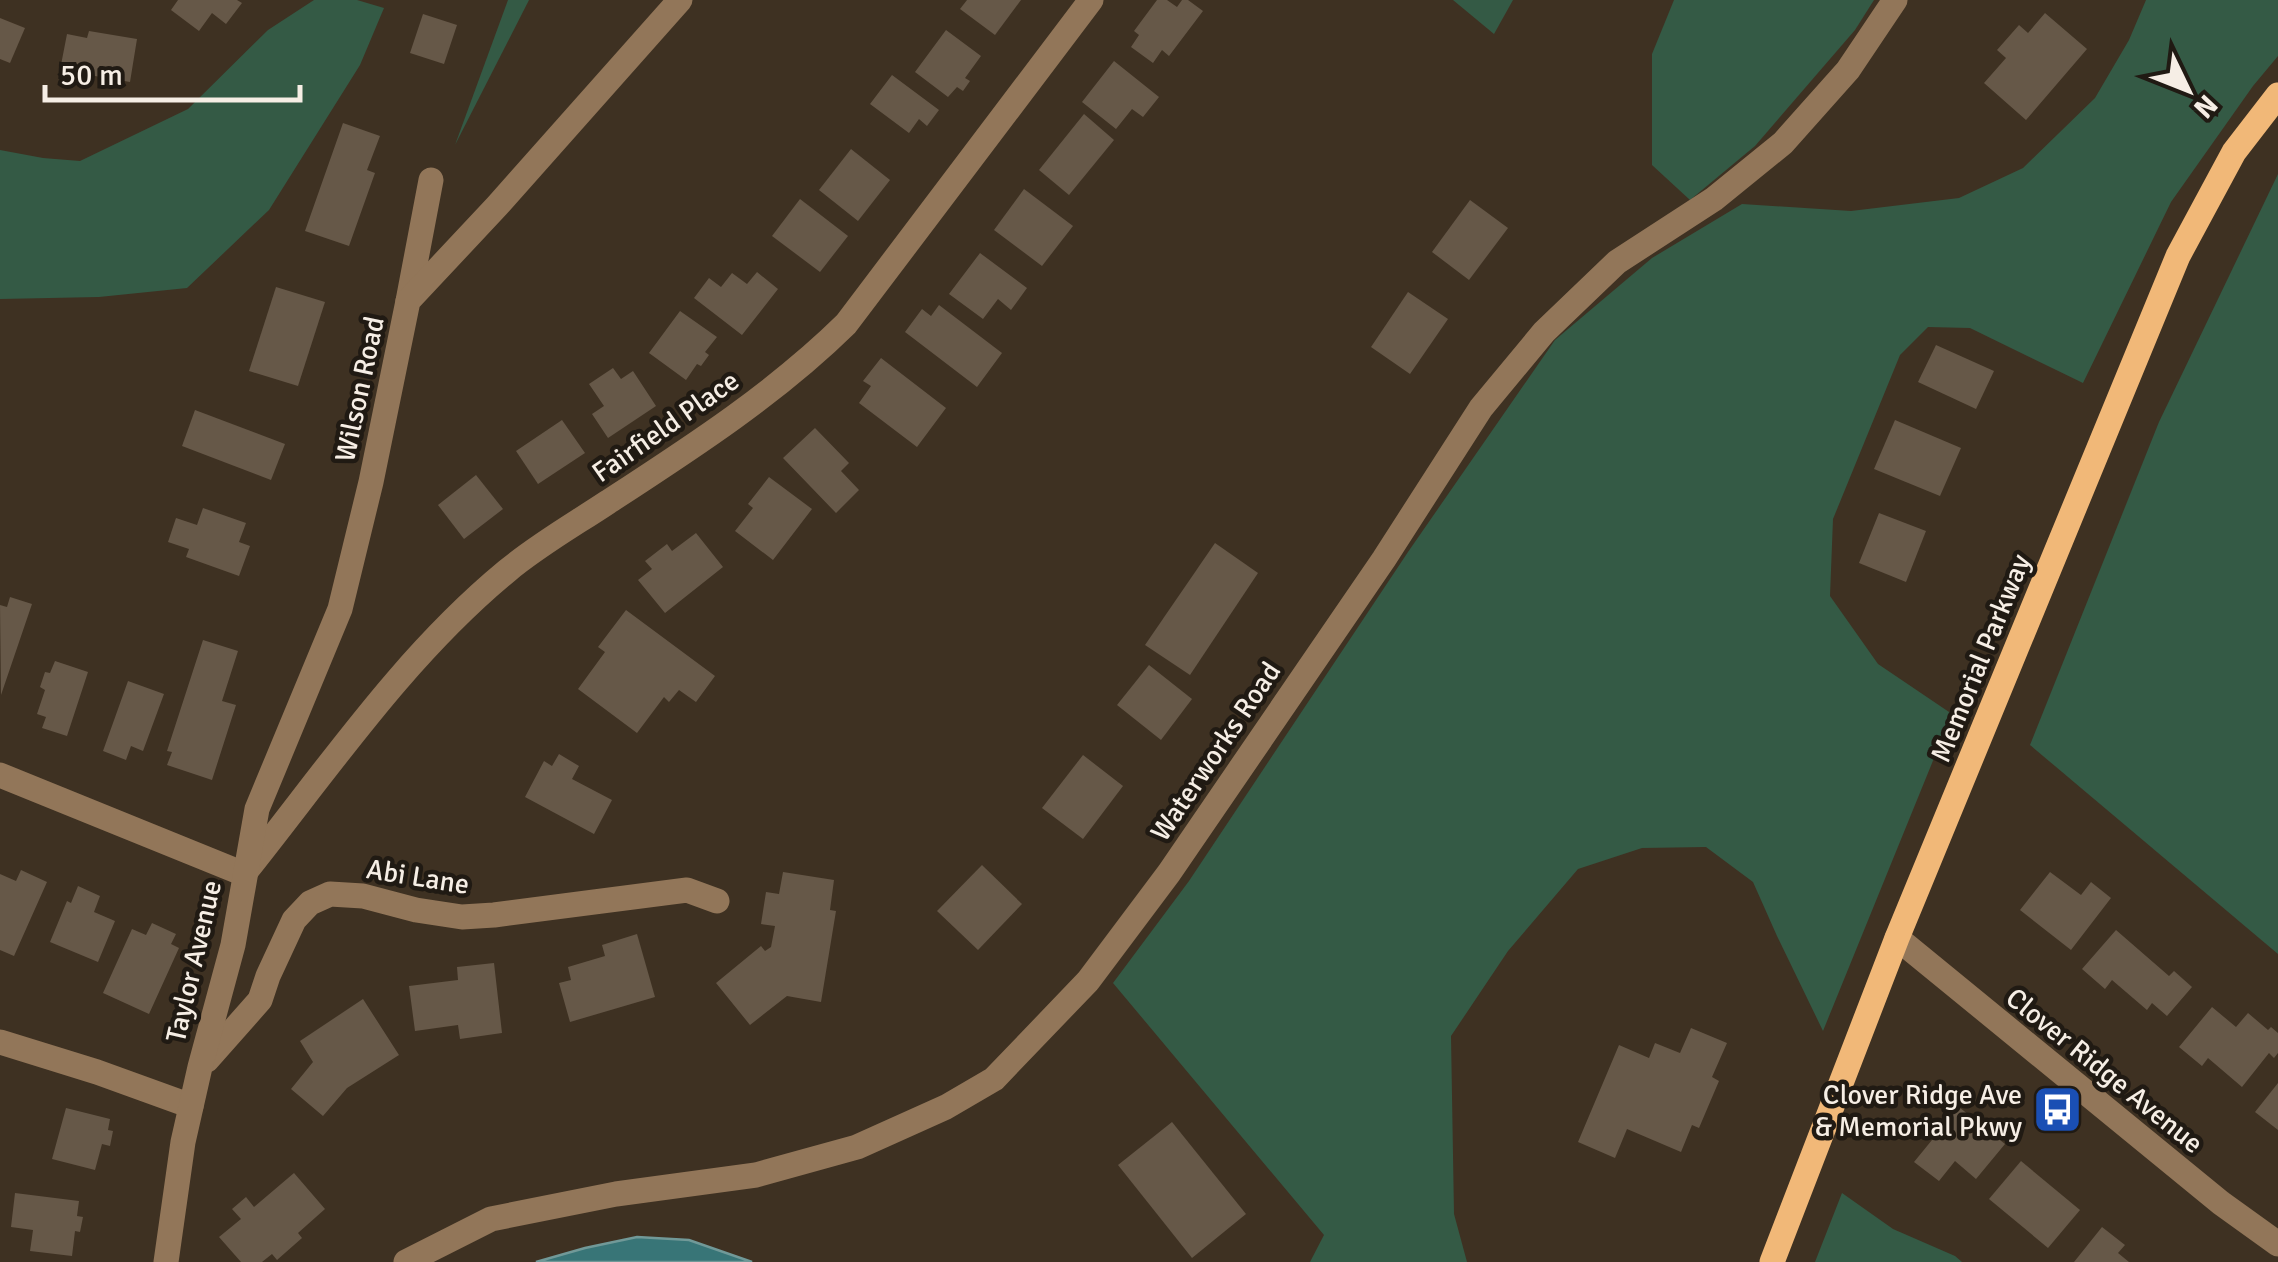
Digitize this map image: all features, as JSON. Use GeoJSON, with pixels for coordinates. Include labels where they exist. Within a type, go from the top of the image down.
{"type":"FeatureCollection","features":[{"type":"Feature","properties":{"kind":"main road","name":"Memorial Parkway"},"geometry":{"type":"LineString","coordinates":[[1772,1262],[1897,938],[2178,256],[2234,152],[2278,94]]}},
{"type":"Feature","properties":{"kind":"street","name":"Wilson Road"},"geometry":{"type":"LineString","coordinates":[[244,874],[256,809],[340,609],[408,302],[680,0]]}},
{"type":"Feature","properties":{"kind":"street","name":"Fairfield Place"},"geometry":{"type":"LineString","coordinates":[[244,874],[398,680],[455,616],[510,568],[766,393],[812,358],[846,324],[1092,0]]}},
{"type":"Feature","properties":{"kind":"street","name":"Waterworks Road"},"geometry":{"type":"LineString","coordinates":[[406,1262],[491,1219],[616,1194],[756,1175],[857,1148],[994,1080],[1088,981],[1158,886],[1384,558],[1471,422],[1532,346],[1617,262],[1714,199],[1783,143],[1848,70],[1896,0]]}},
{"type":"Feature","properties":{"kind":"street"},"geometry":{"type":"LineString","coordinates":[[408,302],[431,180]]}},
{"type":"Feature","properties":{"kind":"street","name":"Taylor Avenue"},"geometry":{"type":"LineString","coordinates":[[0,775],[244,874],[233,945],[191,1106],[166,1262]]}},
{"type":"Feature","properties":{"kind":"street","name":"Abi Lane"},"geometry":{"type":"LineString","coordinates":[[200,1067],[260,1000],[294,920],[310,903],[330,894],[363,896],[462,917],[687,890],[716,901]]}},
{"type":"Feature","properties":{"kind":"street","name":"Clover Ridge Avenue"},"geometry":{"type":"LineString","coordinates":[[1897,938],[2221,1203],[2278,1244]]}},
{"type":"Feature","properties":{"kind":"street"},"geometry":{"type":"LineString","coordinates":[[0,1042],[191,1106]]}},
{"type":"Feature","properties":{"kind":"green space"},"geometry":{"type":"Polygon","coordinates":[[[314,0],[357,0],[384,8],[360,65],[269,210],[187,288],[99,297],[0,299],[0,150],[80,161],[188,109],[268,30],[314,0]]]}},
{"type":"Feature","properties":{"kind":"green space"},"geometry":{"type":"Polygon","coordinates":[[[508,0],[529,0],[455,145],[508,0]]]}},
{"type":"Feature","properties":{"kind":"green space"},"geometry":{"type":"Polygon","coordinates":[[[1453,0],[1513,0],[1494,34],[1453,0]]]}},
{"type":"Feature","properties":{"kind":"green space"},"geometry":{"type":"Polygon","coordinates":[[[1674,0],[1874,0],[1855,30],[1755,146],[1690,200],[1652,165],[1652,54],[1674,0]]]}},
{"type":"Feature","properties":{"kind":"green space"},"geometry":{"type":"Polygon","coordinates":[[[2146,0],[2278,0],[2278,56],[2171,202],[2083,383],[1970,328],[1928,327],[1900,355],[1833,519],[1830,596],[1878,664],[1952,714],[1823,1031],[1753,882],[1706,847],[1642,848],[1578,869],[1508,951],[1451,1036],[1454,1214],[1467,1262],[1310,1262],[1324,1235],[1113,983],[1189,881],[1555,340],[1652,258],[1742,204],[1851,211],[1959,198],[2023,168],[2095,98],[2129,40],[2146,0]]]}},
{"type":"Feature","properties":{"kind":"green space"},"geometry":{"type":"Polygon","coordinates":[[[2278,174],[2278,954],[2030,745],[2159,422],[2278,174]]]}},
{"type":"Feature","properties":{"kind":"green space"},"geometry":{"type":"Polygon","coordinates":[[[1842,1193],[1893,1229],[1962,1262],[1815,1262],[1842,1193]]]}},
{"type":"Feature","properties":{"kind":"water"},"geometry":{"type":"Polygon","coordinates":[[[637,1237],[689,1240],[752,1262],[536,1262],[637,1237]]]}},
{"type":"Feature","properties":{"kind":"building"},"geometry":{"type":"Polygon","coordinates":[[[178,0],[242,3],[226,24],[212,13],[199,31],[171,10],[178,0]]]}},
{"type":"Feature","properties":{"kind":"building"},"geometry":{"type":"Polygon","coordinates":[[[967,0],[1021,0],[995,35],[960,9],[967,0]]]}},
{"type":"Feature","properties":{"kind":"building"},"geometry":{"type":"Polygon","coordinates":[[[1157,0],[1167,0],[1177,7],[1182,0],[1188,0],[1203,11],[1169,56],[1162,50],[1153,63],[1131,47],[1139,35],[1134,31],[1157,0]]]}},
{"type":"Feature","properties":{"kind":"building"},"geometry":{"type":"Polygon","coordinates":[[[2045,13],[2087,49],[2026,120],[1984,83],[2006,58],[1997,50],[2019,25],[2028,33],[2045,13]]]}},
{"type":"Feature","properties":{"kind":"building"},"geometry":{"type":"Polygon","coordinates":[[[423,14],[457,25],[444,64],[410,53],[423,14]]]}},
{"type":"Feature","properties":{"kind":"building"},"geometry":{"type":"Polygon","coordinates":[[[0,18],[25,28],[10,63],[0,59],[0,18]]]}},
{"type":"Feature","properties":{"kind":"building"},"geometry":{"type":"Polygon","coordinates":[[[946,30],[981,56],[965,78],[970,81],[963,91],[957,87],[948,97],[915,72],[946,30]]]}},
{"type":"Feature","properties":{"kind":"building"},"geometry":{"type":"Polygon","coordinates":[[[89,31],[137,39],[130,82],[60,70],[67,34],[87,38],[89,31]]]}},
{"type":"Feature","properties":{"kind":"building"},"geometry":{"type":"Polygon","coordinates":[[[1114,61],[1159,97],[1143,117],[1132,109],[1116,129],[1082,102],[1114,61]]]}},
{"type":"Feature","properties":{"kind":"building"},"geometry":{"type":"Polygon","coordinates":[[[892,75],[939,110],[927,126],[919,119],[909,133],[870,104],[892,75]]]}},
{"type":"Feature","properties":{"kind":"building"},"geometry":{"type":"Polygon","coordinates":[[[1084,114],[1114,140],[1069,195],[1039,170],[1084,114]]]}},
{"type":"Feature","properties":{"kind":"building"},"geometry":{"type":"Polygon","coordinates":[[[343,123],[380,136],[367,170],[375,173],[349,246],[305,231],[343,123]]]}},
{"type":"Feature","properties":{"kind":"building"},"geometry":{"type":"Polygon","coordinates":[[[851,149],[890,180],[858,221],[819,190],[851,149]]]}},
{"type":"Feature","properties":{"kind":"building"},"geometry":{"type":"Polygon","coordinates":[[[1024,189],[1073,226],[1042,266],[994,230],[1024,189]]]}},
{"type":"Feature","properties":{"kind":"building"},"geometry":{"type":"Polygon","coordinates":[[[800,199],[848,236],[820,272],[772,236],[800,199]]]}},
{"type":"Feature","properties":{"kind":"building"},"geometry":{"type":"Polygon","coordinates":[[[1470,200],[1508,228],[1469,280],[1432,252],[1470,200]]]}},
{"type":"Feature","properties":{"kind":"building"},"geometry":{"type":"Polygon","coordinates":[[[980,253],[1027,288],[1011,310],[998,299],[983,319],[949,294],[980,253]]]}},
{"type":"Feature","properties":{"kind":"building"},"geometry":{"type":"Polygon","coordinates":[[[757,272],[778,289],[742,335],[694,298],[709,278],[721,287],[732,273],[747,284],[757,272]]]}},
{"type":"Feature","properties":{"kind":"building"},"geometry":{"type":"Polygon","coordinates":[[[276,287],[325,302],[298,386],[249,371],[276,287]]]}},
{"type":"Feature","properties":{"kind":"building"},"geometry":{"type":"Polygon","coordinates":[[[1408,292],[1448,319],[1410,374],[1371,347],[1408,292]]]}},
{"type":"Feature","properties":{"kind":"building"},"geometry":{"type":"Polygon","coordinates":[[[939,305],[1002,353],[977,387],[905,332],[922,309],[931,316],[939,305]]]}},
{"type":"Feature","properties":{"kind":"building"},"geometry":{"type":"Polygon","coordinates":[[[680,311],[717,337],[705,352],[709,355],[686,380],[649,353],[680,311]]]}},
{"type":"Feature","properties":{"kind":"building"},"geometry":{"type":"Polygon","coordinates":[[[1936,345],[1994,371],[1976,409],[1918,382],[1936,345]]]}},
{"type":"Feature","properties":{"kind":"building"},"geometry":{"type":"Polygon","coordinates":[[[881,358],[946,408],[917,447],[859,403],[871,386],[863,381],[881,358]]]}},
{"type":"Feature","properties":{"kind":"building"},"geometry":{"type":"Polygon","coordinates":[[[613,368],[621,379],[633,371],[656,406],[608,438],[592,414],[604,406],[589,384],[613,368]]]}},
{"type":"Feature","properties":{"kind":"building"},"geometry":{"type":"Polygon","coordinates":[[[195,410],[285,444],[271,480],[182,446],[195,410]]]}},
{"type":"Feature","properties":{"kind":"building"},"geometry":{"type":"Polygon","coordinates":[[[562,420],[585,453],[538,484],[516,451],[562,420]]]}},
{"type":"Feature","properties":{"kind":"building"},"geometry":{"type":"Polygon","coordinates":[[[1895,420],[1961,448],[1940,496],[1874,469],[1895,420]]]}},
{"type":"Feature","properties":{"kind":"building"},"geometry":{"type":"Polygon","coordinates":[[[815,428],[849,463],[841,471],[859,490],[836,513],[783,458],[815,428]]]}},
{"type":"Feature","properties":{"kind":"building"},"geometry":{"type":"Polygon","coordinates":[[[476,475],[503,509],[464,539],[438,505],[476,475]]]}},
{"type":"Feature","properties":{"kind":"building"},"geometry":{"type":"Polygon","coordinates":[[[769,477],[812,509],[773,560],[735,531],[753,508],[748,504],[769,477]]]}},
{"type":"Feature","properties":{"kind":"building"},"geometry":{"type":"Polygon","coordinates":[[[203,508],[246,523],[239,542],[250,546],[239,576],[186,557],[189,549],[168,542],[176,518],[197,525],[203,508]]]}},
{"type":"Feature","properties":{"kind":"building"},"geometry":{"type":"Polygon","coordinates":[[[1879,513],[1926,531],[1906,582],[1859,563],[1879,513]]]}},
{"type":"Feature","properties":{"kind":"building"},"geometry":{"type":"Polygon","coordinates":[[[696,533],[723,567],[665,613],[638,580],[652,569],[645,561],[667,544],[672,551],[696,533]]]}},
{"type":"Feature","properties":{"kind":"building"},"geometry":{"type":"Polygon","coordinates":[[[1215,543],[1258,573],[1190,675],[1145,645],[1215,543]]]}},
{"type":"Feature","properties":{"kind":"building"},"geometry":{"type":"Polygon","coordinates":[[[10,597],[32,604],[1,695],[0,605],[7,607],[10,597]]]}},
{"type":"Feature","properties":{"kind":"building"},"geometry":{"type":"Polygon","coordinates":[[[626,610],[715,676],[696,702],[679,690],[669,702],[664,697],[637,733],[578,689],[605,652],[598,647],[626,610]]]}},
{"type":"Feature","properties":{"kind":"building"},"geometry":{"type":"Polygon","coordinates":[[[203,640],[238,651],[222,701],[236,705],[212,780],[167,765],[172,752],[167,751],[203,640]]]}},
{"type":"Feature","properties":{"kind":"building"},"geometry":{"type":"Polygon","coordinates":[[[55,661],[88,672],[67,736],[42,728],[46,717],[37,714],[45,690],[40,687],[45,672],[50,673],[55,661]]]}},
{"type":"Feature","properties":{"kind":"building"},"geometry":{"type":"Polygon","coordinates":[[[1149,665],[1192,699],[1161,740],[1117,705],[1149,665]]]}},
{"type":"Feature","properties":{"kind":"building"},"geometry":{"type":"Polygon","coordinates":[[[128,681],[164,694],[143,751],[131,746],[126,760],[103,751],[128,681]]]}},
{"type":"Feature","properties":{"kind":"building"},"geometry":{"type":"Polygon","coordinates":[[[559,754],[579,766],[572,779],[612,800],[594,834],[525,797],[544,761],[552,766],[559,754]]]}},
{"type":"Feature","properties":{"kind":"building"},"geometry":{"type":"Polygon","coordinates":[[[1083,755],[1123,786],[1083,839],[1042,808],[1083,755]]]}},
{"type":"Feature","properties":{"kind":"building"},"geometry":{"type":"Polygon","coordinates":[[[982,865],[1022,904],[978,950],[937,911],[982,865]]]}},
{"type":"Feature","properties":{"kind":"building"},"geometry":{"type":"Polygon","coordinates":[[[21,870],[47,882],[14,956],[0,950],[0,874],[16,881],[21,870]]]}},
{"type":"Feature","properties":{"kind":"building"},"geometry":{"type":"Polygon","coordinates":[[[783,872],[834,880],[830,910],[836,911],[821,1002],[787,996],[750,1025],[716,983],[761,946],[765,951],[771,947],[775,926],[761,924],[766,892],[779,894],[783,872]]]}},
{"type":"Feature","properties":{"kind":"building"},"geometry":{"type":"Polygon","coordinates":[[[2050,872],[2081,895],[2091,882],[2111,898],[2071,950],[2020,910],[2050,872]]]}},
{"type":"Feature","properties":{"kind":"building"},"geometry":{"type":"Polygon","coordinates":[[[78,886],[100,896],[94,912],[115,921],[98,962],[50,942],[67,901],[71,903],[78,886]]]}},
{"type":"Feature","properties":{"kind":"building"},"geometry":{"type":"Polygon","coordinates":[[[152,923],[176,934],[171,944],[179,948],[149,1014],[103,993],[132,929],[146,935],[152,923]]]}},
{"type":"Feature","properties":{"kind":"building"},"geometry":{"type":"Polygon","coordinates":[[[2116,930],[2169,976],[2174,971],[2192,987],[2167,1016],[2152,1003],[2147,1010],[2112,980],[2105,989],[2082,969],[2116,930]]]}},
{"type":"Feature","properties":{"kind":"building"},"geometry":{"type":"Polygon","coordinates":[[[637,934],[655,997],[570,1022],[559,983],[571,980],[568,967],[605,956],[602,945],[637,934]]]}},
{"type":"Feature","properties":{"kind":"building"},"geometry":{"type":"Polygon","coordinates":[[[494,963],[502,1033],[460,1039],[458,1025],[415,1031],[409,986],[458,980],[457,967],[494,963]]]}},
{"type":"Feature","properties":{"kind":"building"},"geometry":{"type":"Polygon","coordinates":[[[363,999],[399,1055],[347,1088],[323,1116],[291,1089],[313,1062],[300,1041],[363,999]]]}},
{"type":"Feature","properties":{"kind":"building"},"geometry":{"type":"Polygon","coordinates":[[[2212,1007],[2236,1027],[2248,1013],[2268,1030],[2271,1027],[2278,1033],[2278,1053],[2274,1058],[2269,1053],[2242,1087],[2208,1058],[2202,1066],[2179,1047],[2212,1007]]]}},
{"type":"Feature","properties":{"kind":"building"},"geometry":{"type":"Polygon","coordinates":[[[1691,1028],[1727,1043],[1712,1077],[1719,1081],[1699,1128],[1692,1125],[1681,1152],[1627,1129],[1615,1158],[1578,1142],[1619,1045],[1649,1058],[1655,1043],[1680,1053],[1691,1028]]]}},
{"type":"Feature","properties":{"kind":"building"},"geometry":{"type":"Polygon","coordinates":[[[2278,1083],[2278,1130],[2255,1112],[2278,1083]]]}},
{"type":"Feature","properties":{"kind":"building"},"geometry":{"type":"Polygon","coordinates":[[[1959,1107],[2005,1144],[1976,1179],[1955,1161],[1939,1181],[1914,1162],[1959,1107]]]}},
{"type":"Feature","properties":{"kind":"building"},"geometry":{"type":"Polygon","coordinates":[[[66,1108],[110,1119],[110,1146],[102,1144],[95,1170],[52,1159],[66,1108]]]}},
{"type":"Feature","properties":{"kind":"building"},"geometry":{"type":"Polygon","coordinates":[[[1172,1122],[1246,1214],[1192,1258],[1118,1165],[1172,1122]]]}},
{"type":"Feature","properties":{"kind":"building"},"geometry":{"type":"Polygon","coordinates":[[[2021,1161],[2080,1210],[2048,1248],[1989,1199],[2021,1161]]]}},
{"type":"Feature","properties":{"kind":"building"},"geometry":{"type":"Polygon","coordinates":[[[294,1173],[325,1209],[298,1233],[302,1238],[277,1260],[272,1254],[262,1262],[241,1262],[219,1237],[241,1219],[232,1209],[246,1197],[254,1207],[294,1173]]]}},
{"type":"Feature","properties":{"kind":"building"},"geometry":{"type":"Polygon","coordinates":[[[15,1193],[79,1201],[77,1216],[83,1217],[80,1232],[75,1231],[72,1256],[30,1251],[33,1230],[11,1227],[15,1193]]]}},
{"type":"Feature","properties":{"kind":"building"},"geometry":{"type":"Polygon","coordinates":[[[2102,1227],[2125,1245],[2118,1253],[2129,1262],[2074,1262],[2102,1227]]]}},
{"type":"Feature","properties":{"kind":"place","name":"Clover Ridge Ave & Memorial Pkwy"},"geometry":{"type":"Point","coordinates":[2057,1110]}}]}
